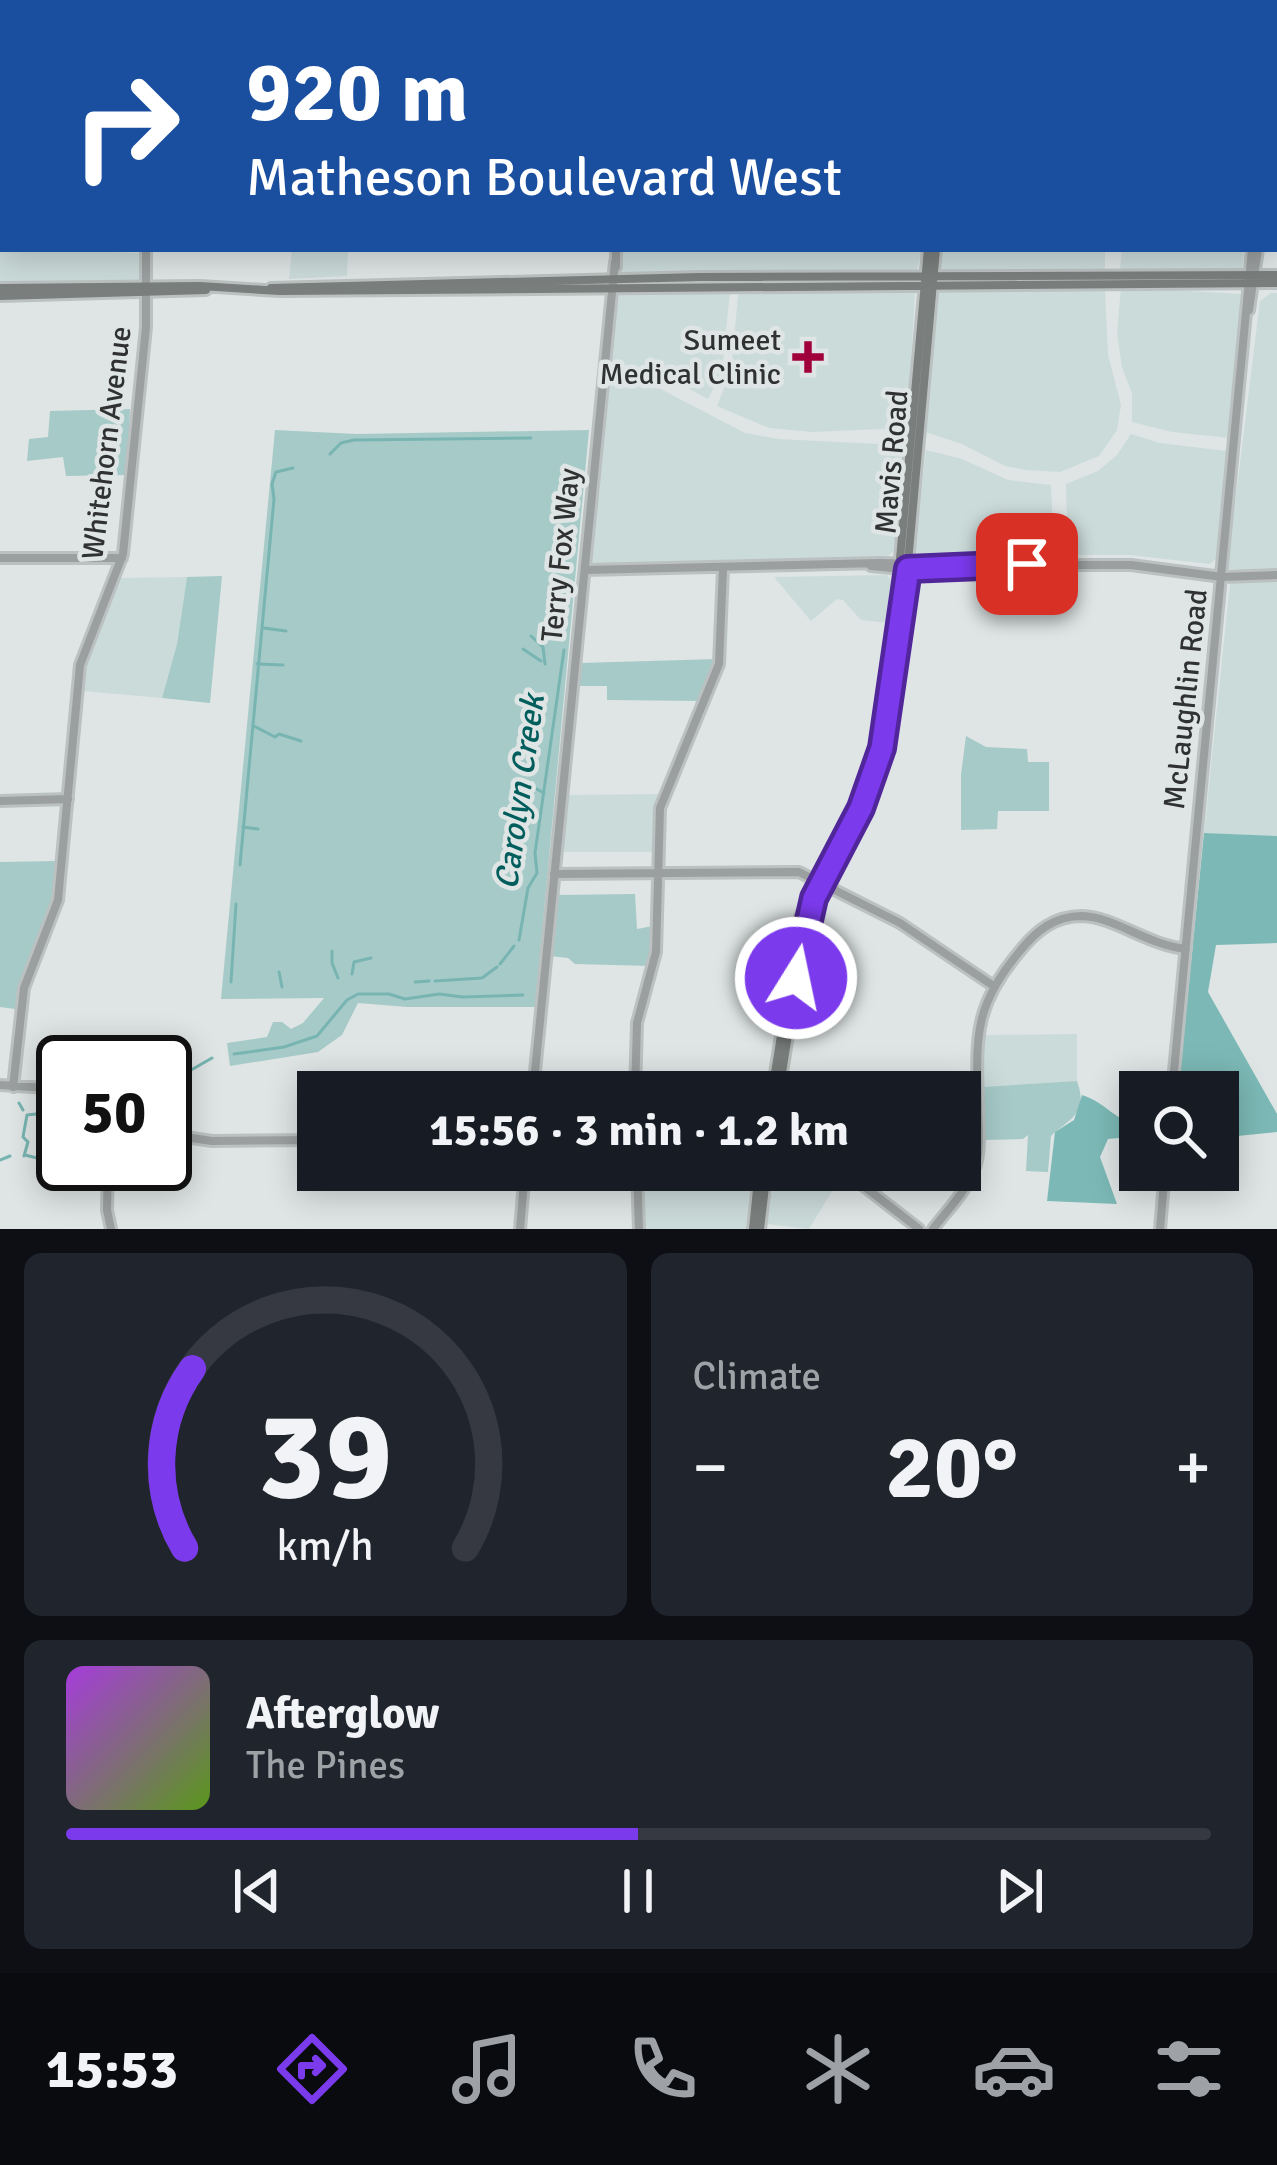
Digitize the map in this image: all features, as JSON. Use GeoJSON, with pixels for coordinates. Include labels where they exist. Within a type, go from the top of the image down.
{"type":"FeatureCollection","features":[{"type":"Feature","properties":{"kind":"main road","name":"Mavis Road"},"geometry":{"type":"LineString","coordinates":[[780,1071],[801,944],[819,880],[875,748],[904,566],[932,252]]}},
{"type":"Feature","properties":{"kind":"main road"},"geometry":{"type":"LineString","coordinates":[[0,292],[1277,279]]}},
{"type":"Feature","properties":{"kind":"main road"},"geometry":{"type":"LineString","coordinates":[[756,1229],[761,1191]]}},
{"type":"Feature","properties":{"kind":"street","name":"Whitehorn Avenue"},"geometry":{"type":"LineString","coordinates":[[14,1087],[24,988],[58,900],[80,665],[122,557],[135,454],[146,252]]}},
{"type":"Feature","properties":{"kind":"street","name":"Terry Fox Way"},"geometry":{"type":"LineString","coordinates":[[535,1071],[616,252]]}},
{"type":"Feature","properties":{"kind":"street","name":"McLaughlin Road"},"geometry":{"type":"LineString","coordinates":[[1174,1071],[1255,252]]}},
{"type":"Feature","properties":{"kind":"street"},"geometry":{"type":"LineString","coordinates":[[0,559],[122,557]]}},
{"type":"Feature","properties":{"kind":"street"},"geometry":{"type":"LineString","coordinates":[[584,570],[971,562],[978,566],[1131,565],[1277,575]]}},
{"type":"Feature","properties":{"kind":"street"},"geometry":{"type":"LineString","coordinates":[[636,1071],[637,1024],[656,952],[657,837],[664,795],[719,664],[723,569]]}},
{"type":"Feature","properties":{"kind":"street"},"geometry":{"type":"LineString","coordinates":[[0,801],[68,799]]}},
{"type":"Feature","properties":{"kind":"street"},"geometry":{"type":"LineString","coordinates":[[554,874],[792,871],[900,922],[992,985]]}},
{"type":"Feature","properties":{"kind":"street"},"geometry":{"type":"LineString","coordinates":[[932,1229],[966,1186],[976,1163],[978,1037],[992,985],[1033,935],[1065,918],[1097,918],[1156,945],[1186,949]]}},
{"type":"Feature","properties":{"kind":"street"},"geometry":{"type":"LineString","coordinates":[[0,1085],[36,1088]]}},
{"type":"Feature","properties":{"kind":"street"},"geometry":{"type":"LineString","coordinates":[[192,1139],[297,1140]]}},
{"type":"Feature","properties":{"kind":"street"},"geometry":{"type":"LineString","coordinates":[[107,1191],[111,1229]]}},
{"type":"Feature","properties":{"kind":"street"},"geometry":{"type":"LineString","coordinates":[[520,1229],[523,1191]]}},
{"type":"Feature","properties":{"kind":"street"},"geometry":{"type":"LineString","coordinates":[[638,1191],[639,1229]]}},
{"type":"Feature","properties":{"kind":"street"},"geometry":{"type":"LineString","coordinates":[[870,1191],[919,1229]]}},
{"type":"Feature","properties":{"kind":"street"},"geometry":{"type":"LineString","coordinates":[[1160,1229],[1163,1191]]}},
{"type":"Feature","properties":{"kind":"shaded area"},"geometry":{"type":"Polygon","coordinates":[[[0,252],[145,253],[145,285],[0,286],[0,252]]]}},
{"type":"Feature","properties":{"kind":"shaded area"},"geometry":{"type":"Polygon","coordinates":[[[292,252],[348,252],[347,276],[289,279],[292,252]]]}},
{"type":"Feature","properties":{"kind":"shaded area"},"geometry":{"type":"Polygon","coordinates":[[[621,252],[921,252],[916,274],[622,274],[621,252]]]}},
{"type":"Feature","properties":{"kind":"shaded area"},"geometry":{"type":"Polygon","coordinates":[[[939,252],[1105,252],[1105,274],[943,273],[939,252]]]}},
{"type":"Feature","properties":{"kind":"shaded area"},"geometry":{"type":"Polygon","coordinates":[[[1122,252],[1244,252],[1242,271],[1120,269],[1122,252]]]}},
{"type":"Feature","properties":{"kind":"shaded area"},"geometry":{"type":"Polygon","coordinates":[[[1121,287],[1241,294],[1230,438],[1132,422],[1132,394],[1117,333],[1121,287]]]}},
{"type":"Feature","properties":{"kind":"shaded area"},"geometry":{"type":"Polygon","coordinates":[[[743,289],[915,293],[907,428],[812,432],[769,428],[717,406],[731,371],[738,296],[743,289]]]}},
{"type":"Feature","properties":{"kind":"shaded area"},"geometry":{"type":"Polygon","coordinates":[[[939,289],[1105,290],[1108,355],[1121,405],[1117,430],[1099,456],[1060,472],[1026,470],[1005,466],[925,432],[939,289]]]}},
{"type":"Feature","properties":{"kind":"shaded area"},"geometry":{"type":"Polygon","coordinates":[[[620,291],[730,292],[722,371],[708,399],[654,370],[610,363],[620,291]]]}},
{"type":"Feature","properties":{"kind":"shaded area"},"geometry":{"type":"Polygon","coordinates":[[[1277,293],[1277,570],[1227,569],[1260,301],[1277,293]]]}},
{"type":"Feature","properties":{"kind":"shaded area"},"geometry":{"type":"Polygon","coordinates":[[[610,377],[649,383],[745,433],[898,445],[903,452],[895,550],[887,557],[592,564],[610,377]]]}},
{"type":"Feature","properties":{"kind":"shaded area"},"geometry":{"type":"Polygon","coordinates":[[[130,409],[127,475],[66,476],[63,457],[27,461],[29,439],[48,437],[50,411],[130,409]]]}},
{"type":"Feature","properties":{"kind":"shaded area"},"geometry":{"type":"Polygon","coordinates":[[[275,430],[356,434],[589,430],[535,1007],[358,1003],[342,1035],[318,1052],[230,1066],[227,1043],[267,1037],[273,1022],[291,1029],[303,1023],[324,998],[221,999],[275,430]]]}},
{"type":"Feature","properties":{"kind":"shaded area"},"geometry":{"type":"Polygon","coordinates":[[[1131,434],[1160,443],[1226,451],[1216,559],[1210,564],[1130,555],[1068,555],[1066,484],[1098,471],[1131,434]]]}},
{"type":"Feature","properties":{"kind":"shaded area"},"geometry":{"type":"Polygon","coordinates":[[[926,450],[962,459],[1008,480],[1051,485],[1054,555],[917,557],[926,450]]]}},
{"type":"Feature","properties":{"kind":"shaded area"},"geometry":{"type":"Polygon","coordinates":[[[887,575],[892,581],[889,623],[861,620],[837,599],[811,621],[774,577],[887,575]]]}},
{"type":"Feature","properties":{"kind":"shaded area"},"geometry":{"type":"Polygon","coordinates":[[[222,576],[210,703],[162,698],[177,644],[187,577],[222,576]]]}},
{"type":"Feature","properties":{"kind":"shaded area"},"geometry":{"type":"Polygon","coordinates":[[[187,577],[177,644],[162,698],[83,691],[86,664],[120,578],[187,577]]]}},
{"type":"Feature","properties":{"kind":"shaded area"},"geometry":{"type":"Polygon","coordinates":[[[1277,582],[1277,836],[1204,833],[1230,583],[1277,582]]]}},
{"type":"Feature","properties":{"kind":"shaded area"},"geometry":{"type":"Polygon","coordinates":[[[718,659],[703,701],[607,700],[607,686],[579,686],[581,663],[718,659]]]}},
{"type":"Feature","properties":{"kind":"shaded area"},"geometry":{"type":"Polygon","coordinates":[[[966,736],[986,747],[1027,749],[1028,762],[1049,762],[1049,811],[998,811],[997,829],[961,830],[966,736]]]}},
{"type":"Feature","properties":{"kind":"shaded area"},"geometry":{"type":"Polygon","coordinates":[[[660,794],[652,852],[563,852],[568,795],[660,794]]]}},
{"type":"Feature","properties":{"kind":"shaded area"},"geometry":{"type":"Polygon","coordinates":[[[1204,833],[1277,836],[1277,943],[1216,945],[1208,992],[1277,1114],[1277,1132],[1239,1136],[1239,1071],[1180,1071],[1204,833]]]}},
{"type":"Feature","properties":{"kind":"shaded area"},"geometry":{"type":"Polygon","coordinates":[[[57,861],[50,911],[20,982],[15,1009],[0,1007],[0,862],[57,861]]]}},
{"type":"Feature","properties":{"kind":"shaded area"},"geometry":{"type":"Polygon","coordinates":[[[635,894],[637,929],[653,926],[651,966],[575,964],[550,956],[558,895],[635,894]]]}},
{"type":"Feature","properties":{"kind":"shaded area"},"geometry":{"type":"Polygon","coordinates":[[[1077,1034],[1077,1081],[982,1087],[983,1035],[1077,1034]]]}},
{"type":"Feature","properties":{"kind":"shaded area"},"geometry":{"type":"Polygon","coordinates":[[[1077,1081],[1079,1108],[1051,1136],[1048,1172],[1026,1171],[1028,1135],[983,1140],[982,1087],[1077,1081]]]}},
{"type":"Feature","properties":{"kind":"shaded area"},"geometry":{"type":"Polygon","coordinates":[[[1082,1095],[1119,1117],[1119,1138],[1108,1139],[1100,1157],[1117,1204],[1047,1201],[1055,1132],[1074,1120],[1082,1095]]]}},
{"type":"Feature","properties":{"kind":"shaded area"},"geometry":{"type":"Polygon","coordinates":[[[644,1191],[749,1191],[746,1229],[645,1229],[644,1191]]]}},
{"type":"Feature","properties":{"kind":"shaded area"},"geometry":{"type":"Polygon","coordinates":[[[772,1191],[832,1191],[809,1229],[767,1224],[772,1191]]]}},
{"type":"Feature","properties":{"kind":"waterway"},"geometry":{"type":"LineString","coordinates":[[330,454],[341,443],[354,440],[531,438]]}},
{"type":"Feature","properties":{"kind":"waterway"},"geometry":{"type":"LineString","coordinates":[[240,865],[272,484],[276,472],[293,468]]}},
{"type":"Feature","properties":{"kind":"waterway"},"geometry":{"type":"LineString","coordinates":[[264,628],[286,631]]}},
{"type":"Feature","properties":{"kind":"waterway"},"geometry":{"type":"LineString","coordinates":[[531,636],[543,647],[545,664]]}},
{"type":"Feature","properties":{"kind":"waterway"},"geometry":{"type":"LineString","coordinates":[[523,649],[541,661]]}},
{"type":"Feature","properties":{"kind":"waterway","name":"Carolyn Creek"},"geometry":{"type":"LineString","coordinates":[[519,940],[528,888],[537,873],[535,853],[564,650]]}},
{"type":"Feature","properties":{"kind":"waterway"},"geometry":{"type":"LineString","coordinates":[[257,664],[283,665]]}},
{"type":"Feature","properties":{"kind":"waterway"},"geometry":{"type":"LineString","coordinates":[[254,726],[275,737],[301,741]]}},
{"type":"Feature","properties":{"kind":"waterway"},"geometry":{"type":"LineString","coordinates":[[531,786],[544,793]]}},
{"type":"Feature","properties":{"kind":"waterway"},"geometry":{"type":"LineString","coordinates":[[516,787],[527,787]]}},
{"type":"Feature","properties":{"kind":"waterway"},"geometry":{"type":"LineString","coordinates":[[243,827],[258,829]]}},
{"type":"Feature","properties":{"kind":"waterway"},"geometry":{"type":"LineString","coordinates":[[231,982],[236,904]]}},
{"type":"Feature","properties":{"kind":"waterway","name":"Carolyn Creek"},"geometry":{"type":"LineString","coordinates":[[500,964],[514,946]]}},
{"type":"Feature","properties":{"kind":"waterway"},"geometry":{"type":"LineString","coordinates":[[332,951],[338,978]]}},
{"type":"Feature","properties":{"kind":"waterway"},"geometry":{"type":"LineString","coordinates":[[352,974],[354,962],[371,958]]}},
{"type":"Feature","properties":{"kind":"waterway","name":"Carolyn Creek"},"geometry":{"type":"LineString","coordinates":[[435,981],[482,978],[497,967]]}},
{"type":"Feature","properties":{"kind":"waterway"},"geometry":{"type":"LineString","coordinates":[[279,972],[282,987]]}},
{"type":"Feature","properties":{"kind":"waterway","name":"Carolyn Creek"},"geometry":{"type":"LineString","coordinates":[[415,982],[429,981]]}},
{"type":"Feature","properties":{"kind":"waterway","name":"Carolyn Creek"},"geometry":{"type":"LineString","coordinates":[[234,1054],[284,1047],[317,1036],[347,1000],[358,994],[405,999],[439,994],[523,995]]}},
{"type":"Feature","properties":{"kind":"waterway","name":"Carolyn Creek"},"geometry":{"type":"LineString","coordinates":[[192,1069],[212,1058]]}},
{"type":"Feature","properties":{"kind":"waterway"},"geometry":{"type":"LineString","coordinates":[[19,1103],[23,1110]]}},
{"type":"Feature","properties":{"kind":"waterway","name":"Carolyn Creek"},"geometry":{"type":"LineString","coordinates":[[24,1156],[27,1115],[36,1114]]}},
{"type":"Feature","properties":{"kind":"waterway"},"geometry":{"type":"LineString","coordinates":[[25,1155],[36,1158]]}},
{"type":"Feature","properties":{"kind":"waterway","name":"Carolyn Creek"},"geometry":{"type":"LineString","coordinates":[[0,1160],[10,1156]]}},
{"type":"Feature","properties":{"kind":"place","name":"Sumeet Medical Clinic"},"geometry":{"type":"Point","coordinates":[808,357]}},
{"type":"Feature","properties":{"kind":"route"},"geometry":{"type":"LineString","coordinates":[[796,978],[814,898],[861,808],[882,748],[908,569],[1027,564]]}}]}
